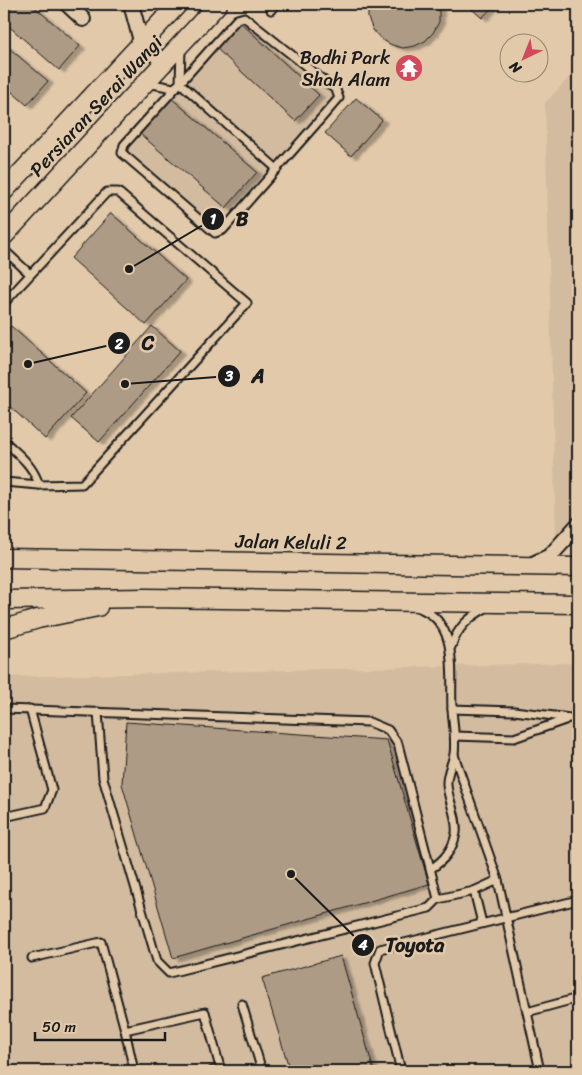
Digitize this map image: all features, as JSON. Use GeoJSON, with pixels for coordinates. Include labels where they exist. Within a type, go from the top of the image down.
{"type":"FeatureCollection","features":[{"type":"Feature","properties":{"kind":"street"},"geometry":{"type":"LineString","coordinates":[[66,4],[83,19]]}},
{"type":"Feature","properties":{"kind":"street"},"geometry":{"type":"LineString","coordinates":[[131,4],[142,41],[165,64]]}},
{"type":"Feature","properties":{"kind":"street","name":"Persiaran Serai Wangi"},"geometry":{"type":"LineString","coordinates":[[4,191],[178,4]]}},
{"type":"Feature","properties":{"kind":"street","name":"Persiaran Serai Wangi"},"geometry":{"type":"LineString","coordinates":[[4,236],[182,46],[218,4]]}},
{"type":"Feature","properties":{"kind":"street"},"geometry":{"type":"LineString","coordinates":[[528,566],[550,556],[578,525]]}},
{"type":"Feature","properties":{"kind":"street","name":"Jalan Keluli 2"},"geometry":{"type":"LineString","coordinates":[[4,558],[578,567]]}},
{"type":"Feature","properties":{"kind":"street"},"geometry":{"type":"LineString","coordinates":[[4,629],[38,618],[146,598]]}},
{"type":"Feature","properties":{"kind":"street"},"geometry":{"type":"LineString","coordinates":[[4,600],[146,598],[578,604]]}},
{"type":"Feature","properties":{"kind":"lane"},"geometry":{"type":"LineString","coordinates":[[271,10],[276,4]]}},
{"type":"Feature","properties":{"kind":"lane"},"geometry":{"type":"LineString","coordinates":[[244,17],[336,90],[339,98],[223,230],[215,233],[122,153],[124,145],[180,83],[237,19],[244,17]]}},
{"type":"Feature","properties":{"kind":"lane"},"geometry":{"type":"LineString","coordinates":[[143,86],[152,84],[174,88],[180,83],[182,46]]}},
{"type":"Feature","properties":{"kind":"lane"},"geometry":{"type":"LineString","coordinates":[[180,83],[277,169]]}},
{"type":"Feature","properties":{"kind":"lane"},"geometry":{"type":"LineString","coordinates":[[4,303],[107,192],[113,190],[133,204],[247,302],[84,482],[79,485],[39,485],[4,482]]}},
{"type":"Feature","properties":{"kind":"lane"},"geometry":{"type":"LineString","coordinates":[[4,250],[30,274]]}},
{"type":"Feature","properties":{"kind":"lane"},"geometry":{"type":"LineString","coordinates":[[4,290],[10,296]]}},
{"type":"Feature","properties":{"kind":"lane"},"geometry":{"type":"LineString","coordinates":[[4,442],[29,464],[36,473],[39,485]]}},
{"type":"Feature","properties":{"kind":"lane"},"geometry":{"type":"LineString","coordinates":[[403,602],[428,611],[439,622],[451,646]]}},
{"type":"Feature","properties":{"kind":"lane"},"geometry":{"type":"LineString","coordinates":[[430,869],[444,861],[452,847],[456,832],[447,783],[454,755],[455,736],[452,709],[451,646],[456,632],[464,622],[495,603]]}},
{"type":"Feature","properties":{"kind":"lane"},"geometry":{"type":"LineString","coordinates":[[4,709],[369,722],[388,730],[398,744],[438,899]]}},
{"type":"Feature","properties":{"kind":"lane"},"geometry":{"type":"LineString","coordinates":[[4,817],[45,808],[52,790],[30,709]]}},
{"type":"Feature","properties":{"kind":"lane"},"geometry":{"type":"LineString","coordinates":[[452,709],[514,711],[578,719]]}},
{"type":"Feature","properties":{"kind":"lane"},"geometry":{"type":"LineString","coordinates":[[98,712],[103,778],[157,961],[169,973],[429,908],[438,899],[474,891],[498,880]]}},
{"type":"Feature","properties":{"kind":"lane"},"geometry":{"type":"LineString","coordinates":[[455,736],[514,738],[568,719]]}},
{"type":"Feature","properties":{"kind":"lane"},"geometry":{"type":"LineString","coordinates":[[454,755],[498,880],[540,1071]]}},
{"type":"Feature","properties":{"kind":"lane"},"geometry":{"type":"LineString","coordinates":[[474,891],[482,923]]}},
{"type":"Feature","properties":{"kind":"lane"},"geometry":{"type":"LineString","coordinates":[[401,1071],[375,963],[380,949],[578,900]]}},
{"type":"Feature","properties":{"kind":"lane"},"geometry":{"type":"LineString","coordinates":[[32,958],[101,942],[134,1071]]}},
{"type":"Feature","properties":{"kind":"lane"},"geometry":{"type":"LineString","coordinates":[[527,1012],[578,998]]}},
{"type":"Feature","properties":{"kind":"lane"},"geometry":{"type":"LineString","coordinates":[[242,1004],[262,1071]]}},
{"type":"Feature","properties":{"kind":"lane"},"geometry":{"type":"LineString","coordinates":[[125,1030],[205,1012],[220,1070],[212,1071]]}},
{"type":"Feature","properties":{"kind":"shaded area"},"geometry":{"type":"Polygon","coordinates":[[[241,21],[332,93],[333,97],[216,228],[127,150],[241,21]]]}},
{"type":"Feature","properties":{"kind":"shaded area"},"geometry":{"type":"Polygon","coordinates":[[[578,68],[578,541],[556,541],[545,103],[578,68]]]}},
{"type":"Feature","properties":{"kind":"shaded area"},"geometry":{"type":"Polygon","coordinates":[[[578,663],[578,1071],[4,1071],[4,677],[578,663]]]}},
{"type":"Feature","properties":{"kind":"building"},"geometry":{"type":"Polygon","coordinates":[[[4,4],[31,4],[80,46],[59,70],[4,22],[4,4]]]}},
{"type":"Feature","properties":{"kind":"building"},"geometry":{"type":"Polygon","coordinates":[[[368,4],[439,4],[439,22],[433,33],[425,41],[415,46],[403,48],[381,39],[373,30],[368,18],[368,4]]]}},
{"type":"Feature","properties":{"kind":"building"},"geometry":{"type":"Polygon","coordinates":[[[466,4],[495,4],[482,18],[466,4]]]}},
{"type":"Feature","properties":{"kind":"building"},"geometry":{"type":"Polygon","coordinates":[[[240,22],[319,95],[295,121],[216,48],[240,22]]]}},
{"type":"Feature","properties":{"kind":"building"},"geometry":{"type":"Polygon","coordinates":[[[4,44],[48,81],[27,105],[4,85],[4,44]]]}},
{"type":"Feature","properties":{"kind":"building"},"geometry":{"type":"Polygon","coordinates":[[[170,97],[257,172],[226,208],[139,133],[170,97]]]}},
{"type":"Feature","properties":{"kind":"building"},"geometry":{"type":"Polygon","coordinates":[[[356,98],[382,120],[351,156],[325,133],[356,98]]]}},
{"type":"Feature","properties":{"kind":"building"},"geometry":{"type":"Polygon","coordinates":[[[111,213],[186,280],[146,325],[71,258],[111,213]]]}},
{"type":"Feature","properties":{"kind":"building"},"geometry":{"type":"Polygon","coordinates":[[[11,326],[86,393],[45,439],[4,401],[4,335],[11,326]]]}},
{"type":"Feature","properties":{"kind":"building"},"geometry":{"type":"Polygon","coordinates":[[[152,326],[180,351],[99,442],[71,418],[152,326]]]}},
{"type":"Feature","properties":{"kind":"building"},"geometry":{"type":"Polygon","coordinates":[[[126,722],[387,740],[429,884],[173,958],[122,784],[126,722]]]}},
{"type":"Feature","properties":{"kind":"building"},"geometry":{"type":"Polygon","coordinates":[[[341,956],[374,1071],[290,1071],[262,978],[341,956]]]}},
{"type":"Feature","properties":{"kind":"place","name":"Bodhi Park Shah Alam"},"geometry":{"type":"Point","coordinates":[409,68]}},
{"type":"Feature","properties":{"kind":"place","name":"B"},"geometry":{"type":"Point","coordinates":[129,269]}},
{"type":"Feature","properties":{"kind":"place","name":"C"},"geometry":{"type":"Point","coordinates":[28,364]}},
{"type":"Feature","properties":{"kind":"place","name":"A"},"geometry":{"type":"Point","coordinates":[125,384]}},
{"type":"Feature","properties":{"kind":"place","name":"Toyota"},"geometry":{"type":"Point","coordinates":[291,874]}}]}
